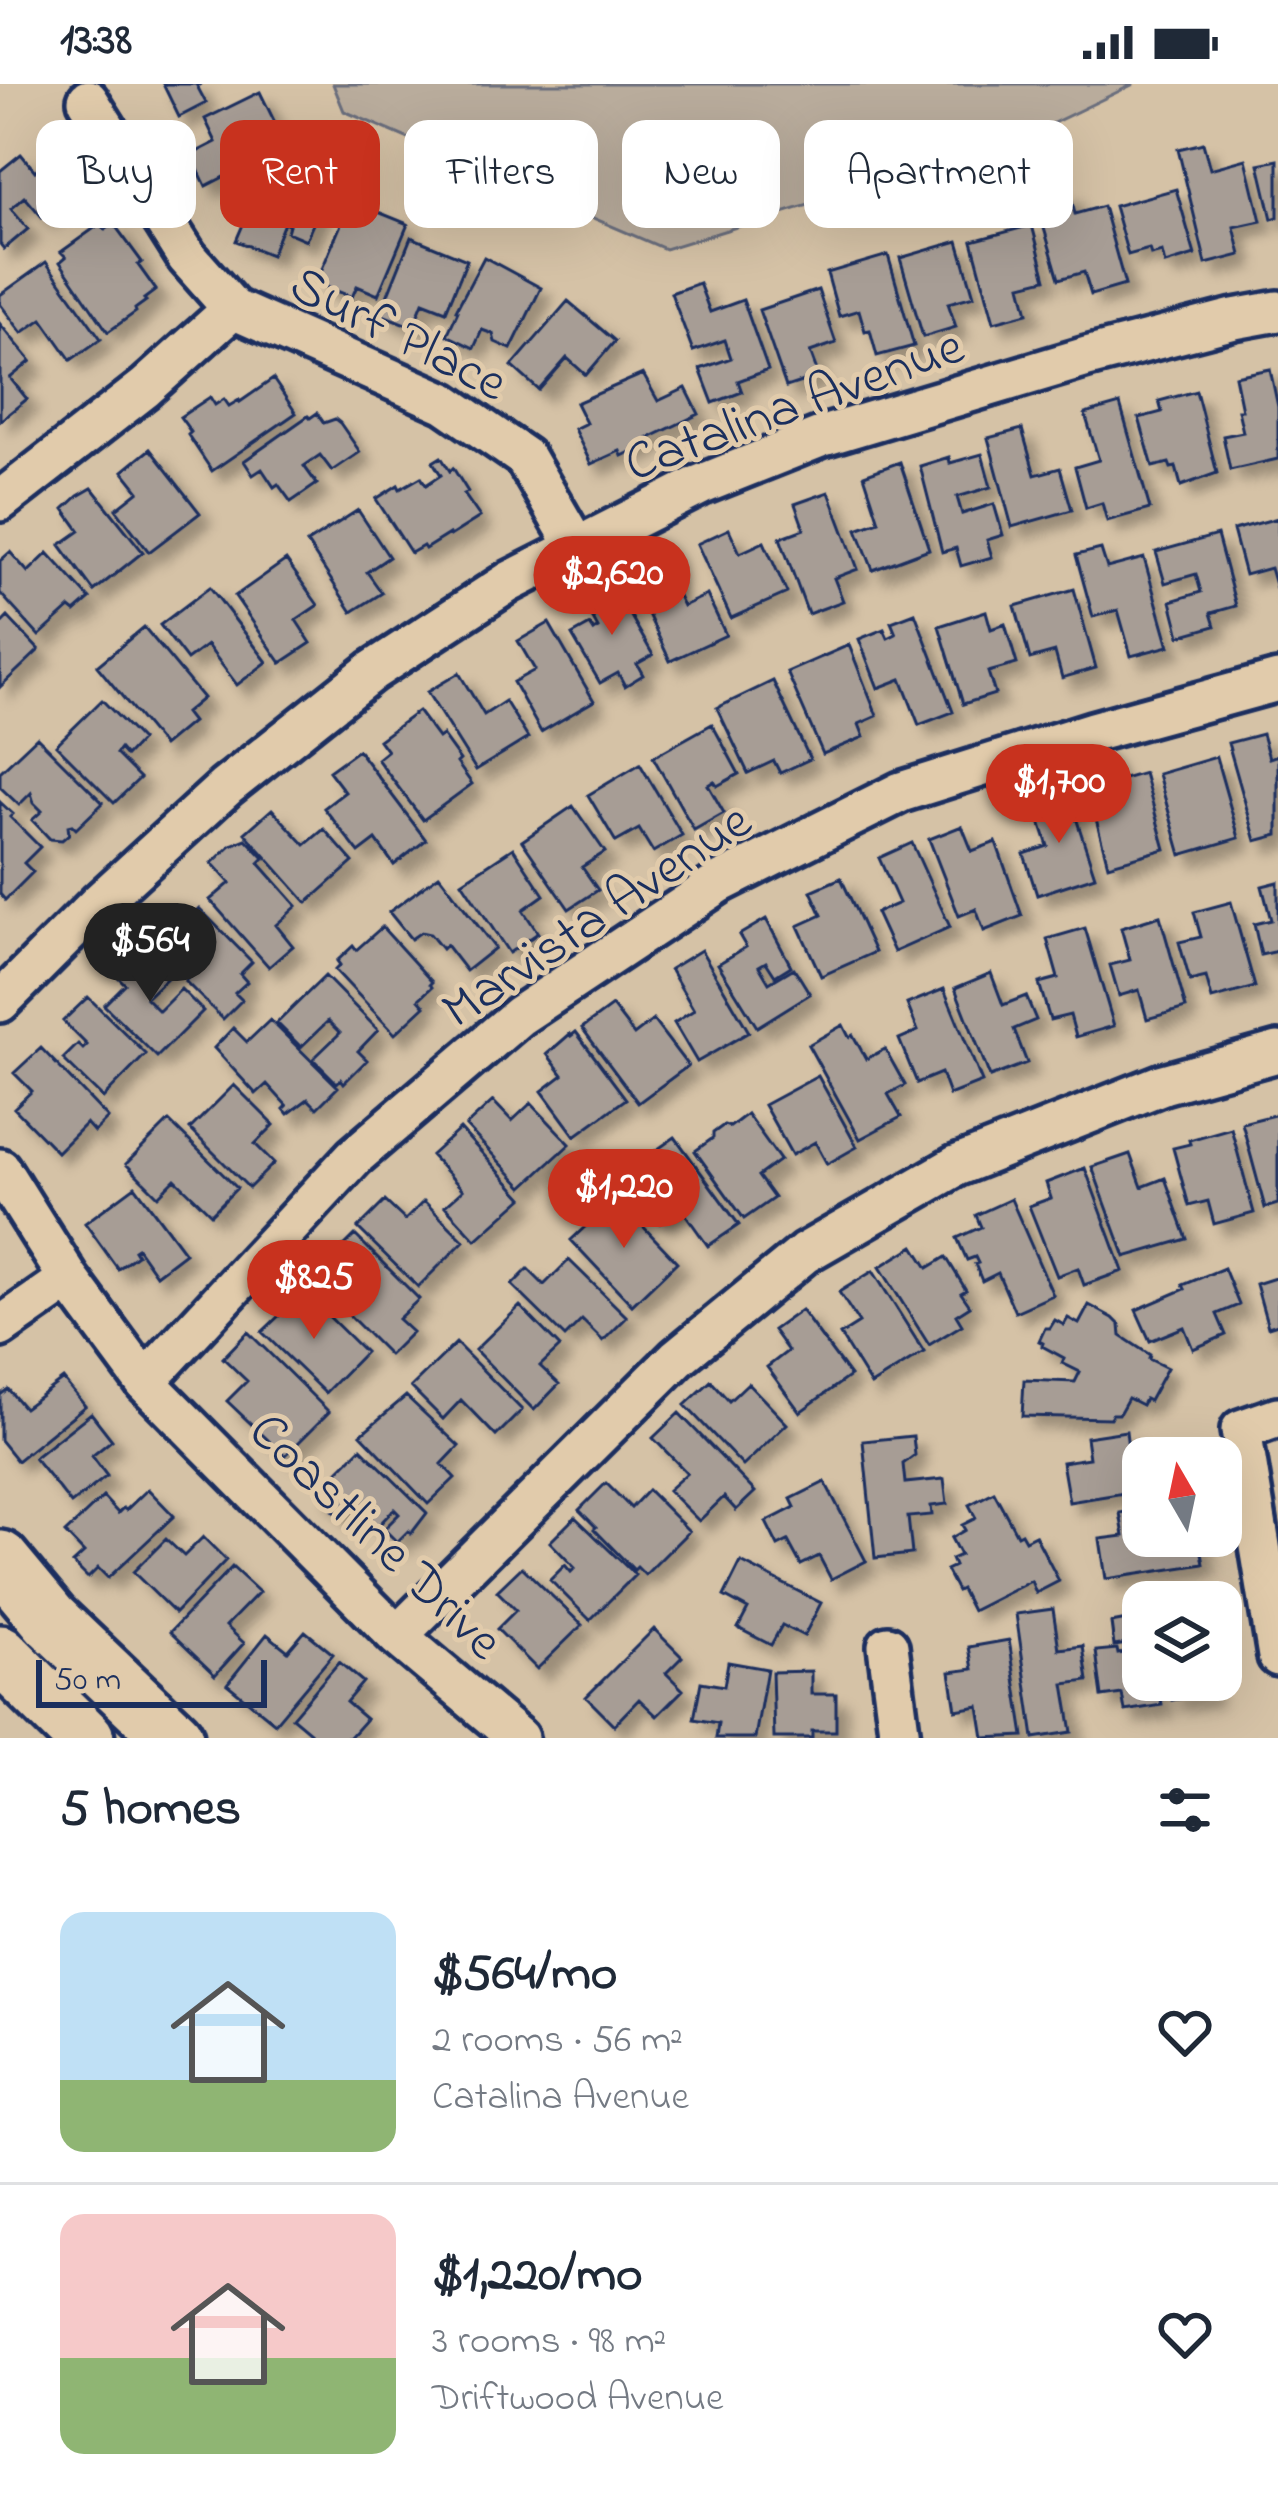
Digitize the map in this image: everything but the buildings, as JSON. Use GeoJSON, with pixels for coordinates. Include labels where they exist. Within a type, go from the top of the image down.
{"type":"FeatureCollection","features":[{"type":"Feature","properties":{"kind":"highway"},"geometry":{"type":"LineString","coordinates":[[0,1560],[50,1620],[174,1738]]}},
{"type":"Feature","properties":{"kind":"highway"},"geometry":{"type":"LineString","coordinates":[[50,1620],[2,1661],[85,1738]]}},
{"type":"Feature","properties":{"kind":"street","name":"Surf Place"},"geometry":{"type":"LineString","coordinates":[[88,100],[187,257],[233,309],[445,403],[525,458],[576,546]]}},
{"type":"Feature","properties":{"kind":"street"},"geometry":{"type":"LineString","coordinates":[[0,501],[145,388],[233,309]]}},
{"type":"Feature","properties":{"kind":"street","name":"Catalina Avenue"},"geometry":{"type":"LineString","coordinates":[[0,1002],[226,787],[372,671],[509,582],[700,485],[823,436],[1087,357],[1278,311]]}},
{"type":"Feature","properties":{"kind":"street","name":"Marvista Avenue"},"geometry":{"type":"LineString","coordinates":[[145,1382],[354,1157],[519,1016],[718,883],[901,792],[1092,732],[1278,681]]}},
{"type":"Feature","properties":{"kind":"street"},"geometry":{"type":"LineString","coordinates":[[397,1636],[677,1358],[806,1253],[956,1166],[1163,1084],[1278,1052]]}},
{"type":"Feature","properties":{"kind":"street","name":"Coastline Drive"},"geometry":{"type":"LineString","coordinates":[[0,1169],[69,1279],[145,1382],[397,1636],[518,1738]]}},
{"type":"Feature","properties":{"kind":"street"},"geometry":{"type":"LineString","coordinates":[[0,1327],[69,1279]]}},
{"type":"Feature","properties":{"kind":"street"},"geometry":{"type":"LineString","coordinates":[[1260,1424],[1278,1656]]}},
{"type":"Feature","properties":{"kind":"street"},"geometry":{"type":"LineString","coordinates":[[888,1646],[900,1738]]}},
{"type":"Feature","properties":{"kind":"shaded area"},"geometry":{"type":"Polygon","coordinates":[[[333,84],[1134,84],[1060,120],[804,120],[804,206],[780,214],[780,120],[622,120],[622,228],[733,228],[665,249],[598,220],[598,120],[404,120],[404,137],[380,126],[380,120],[365,120],[344,111],[333,84]]]}}]}
